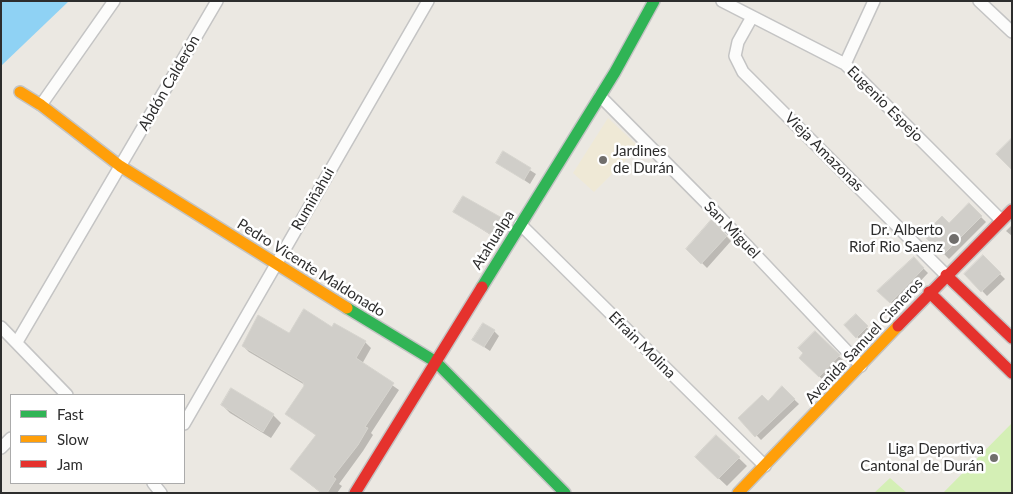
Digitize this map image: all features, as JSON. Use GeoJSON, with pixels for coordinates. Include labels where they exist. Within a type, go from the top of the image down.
{"type":"FeatureCollection","features":[{"type":"Feature","properties":{"kind":"street"},"geometry":{"type":"LineString","coordinates":[[41,105],[114,1]]}},
{"type":"Feature","properties":{"kind":"street","name":"Abdón Calderón"},"geometry":{"type":"LineString","coordinates":[[17,342],[217,1]]}},
{"type":"Feature","properties":{"kind":"street","name":"Rumiñahui"},"geometry":{"type":"LineString","coordinates":[[185,422],[274,264],[428,1]]}},
{"type":"Feature","properties":{"kind":"street","name":"Atahualpa"},"geometry":{"type":"LineString","coordinates":[[355,493],[600,96],[654,1]]}},
{"type":"Feature","properties":{"kind":"street","name":"Eugenio Espejo"},"geometry":{"type":"LineString","coordinates":[[722,1],[845,64],[1001,220]]}},
{"type":"Feature","properties":{"kind":"street"},"geometry":{"type":"LineString","coordinates":[[845,64],[874,1]]}},
{"type":"Feature","properties":{"kind":"street"},"geometry":{"type":"LineString","coordinates":[[979,1],[1012,32]]}},
{"type":"Feature","properties":{"kind":"street","name":"Vieja Amazonas"},"geometry":{"type":"LineString","coordinates":[[752,17],[738,42],[735,56],[743,72],[946,275]]}},
{"type":"Feature","properties":{"kind":"street","name":"Pedro Vicente Maldonado"},"geometry":{"type":"LineString","coordinates":[[20,92],[41,105],[120,166],[274,264],[436,362],[566,493]]}},
{"type":"Feature","properties":{"kind":"street","name":"San Miguel"},"geometry":{"type":"LineString","coordinates":[[600,96],[718,215],[862,366]]}},
{"type":"Feature","properties":{"kind":"street","name":"Avenida Samuel Cisneros"},"geometry":{"type":"LineString","coordinates":[[738,493],[862,366],[929,292],[1012,210]]}},
{"type":"Feature","properties":{"kind":"street","name":"Efrain Molina"},"geometry":{"type":"LineString","coordinates":[[520,224],[765,466]]}},
{"type":"Feature","properties":{"kind":"street"},"geometry":{"type":"LineString","coordinates":[[946,275],[1012,338]]}},
{"type":"Feature","properties":{"kind":"street"},"geometry":{"type":"LineString","coordinates":[[929,292],[1012,373]]}},
{"type":"Feature","properties":{"kind":"street"},"geometry":{"type":"LineString","coordinates":[[1,327],[17,342],[62,393]]}},
{"type":"Feature","properties":{"kind":"street"},"geometry":{"type":"LineString","coordinates":[[1,448],[10,439]]}},
{"type":"Feature","properties":{"kind":"shaded area","name":"Jardines de Durán"},"geometry":{"type":"Polygon","coordinates":[[[608,118],[639,147],[594,192],[573,173],[608,118]]]}},
{"type":"Feature","properties":{"kind":"green space","name":"Liga Deportiva Cantonal de Durán"},"geometry":{"type":"Polygon","coordinates":[[[1012,423],[1012,493],[943,493],[1012,423]]]}},
{"type":"Feature","properties":{"kind":"green space","name":"Liga Deportiva Cantonal de Durán"},"geometry":{"type":"Polygon","coordinates":[[[890,478],[907,493],[874,493],[890,478]]]}},
{"type":"Feature","properties":{"kind":"water"},"geometry":{"type":"Polygon","coordinates":[[[1,1],[69,1],[1,66],[1,1]]]}},
{"type":"Feature","properties":{"kind":"building"},"geometry":{"type":"Polygon","coordinates":[[[1012,138],[1012,170],[996,154],[1012,138]]]}},
{"type":"Feature","properties":{"kind":"building"},"geometry":{"type":"Polygon","coordinates":[[[503,151],[531,168],[524,180],[496,163],[503,151]]]}},
{"type":"Feature","properties":{"kind":"building"},"geometry":{"type":"Polygon","coordinates":[[[463,196],[502,218],[492,235],[453,212],[463,196]]]}},
{"type":"Feature","properties":{"kind":"building"},"geometry":{"type":"Polygon","coordinates":[[[969,203],[982,216],[943,255],[923,235],[942,216],[949,223],[969,203]]]}},
{"type":"Feature","properties":{"kind":"building"},"geometry":{"type":"Polygon","coordinates":[[[712,219],[727,236],[701,264],[686,249],[712,219]]]}},
{"type":"Feature","properties":{"kind":"building"},"geometry":{"type":"Polygon","coordinates":[[[983,255],[1001,273],[981,292],[964,274],[983,255]]]}},
{"type":"Feature","properties":{"kind":"building"},"geometry":{"type":"Polygon","coordinates":[[[914,257],[924,268],[890,303],[877,291],[914,257]]]}},
{"type":"Feature","properties":{"kind":"building"},"geometry":{"type":"Polygon","coordinates":[[[304,309],[332,327],[334,323],[366,341],[356,358],[394,383],[365,427],[368,428],[358,445],[333,477],[336,479],[327,493],[322,493],[290,469],[316,435],[285,414],[304,386],[303,382],[242,346],[258,315],[289,333],[304,309]]]}},
{"type":"Feature","properties":{"kind":"building"},"geometry":{"type":"Polygon","coordinates":[[[856,314],[868,326],[856,338],[844,325],[856,314]]]}},
{"type":"Feature","properties":{"kind":"building"},"geometry":{"type":"Polygon","coordinates":[[[483,323],[495,330],[484,347],[472,340],[483,323]]]}},
{"type":"Feature","properties":{"kind":"building"},"geometry":{"type":"Polygon","coordinates":[[[815,331],[840,355],[819,377],[799,358],[803,353],[798,348],[815,331]]]}},
{"type":"Feature","properties":{"kind":"building"},"geometry":{"type":"Polygon","coordinates":[[[782,386],[795,399],[755,437],[738,418],[762,395],[768,401],[782,386]]]}},
{"type":"Feature","properties":{"kind":"building"},"geometry":{"type":"Polygon","coordinates":[[[231,388],[274,414],[263,432],[221,405],[231,388]]]}},
{"type":"Feature","properties":{"kind":"building"},"geometry":{"type":"Polygon","coordinates":[[[716,435],[740,457],[718,479],[695,457],[716,435]]]}},
{"type":"Feature","properties":{"kind":"traffic: fast"},"geometry":{"type":"LineString","coordinates":[[482,287],[615,72],[654,1]]}},
{"type":"Feature","properties":{"kind":"traffic: fast"},"geometry":{"type":"LineString","coordinates":[[347,308],[436,362],[565,493]]}},
{"type":"Feature","properties":{"kind":"traffic: slow"},"geometry":{"type":"LineString","coordinates":[[20,92],[41,105],[120,166],[347,308]]}},
{"type":"Feature","properties":{"kind":"traffic: slow"},"geometry":{"type":"LineString","coordinates":[[738,493],[898,326]]}},
{"type":"Feature","properties":{"kind":"traffic: jam"},"geometry":{"type":"LineString","coordinates":[[898,326],[1012,210]]}},
{"type":"Feature","properties":{"kind":"traffic: jam"},"geometry":{"type":"LineString","coordinates":[[946,275],[1012,338]]}},
{"type":"Feature","properties":{"kind":"traffic: jam"},"geometry":{"type":"LineString","coordinates":[[355,493],[482,287]]}},
{"type":"Feature","properties":{"kind":"traffic: jam"},"geometry":{"type":"LineString","coordinates":[[929,292],[1012,373]]}},
{"type":"Feature","properties":{"kind":"place","name":"Jardines de Durán"},"geometry":{"type":"Point","coordinates":[603,160]}},
{"type":"Feature","properties":{"kind":"place","name":"Dr. Alberto Riof Rio Saenz"},"geometry":{"type":"Point","coordinates":[954,239]}},
{"type":"Feature","properties":{"kind":"place","name":"Liga Deportiva Cantonal de Durán"},"geometry":{"type":"Point","coordinates":[994,458]}}]}
